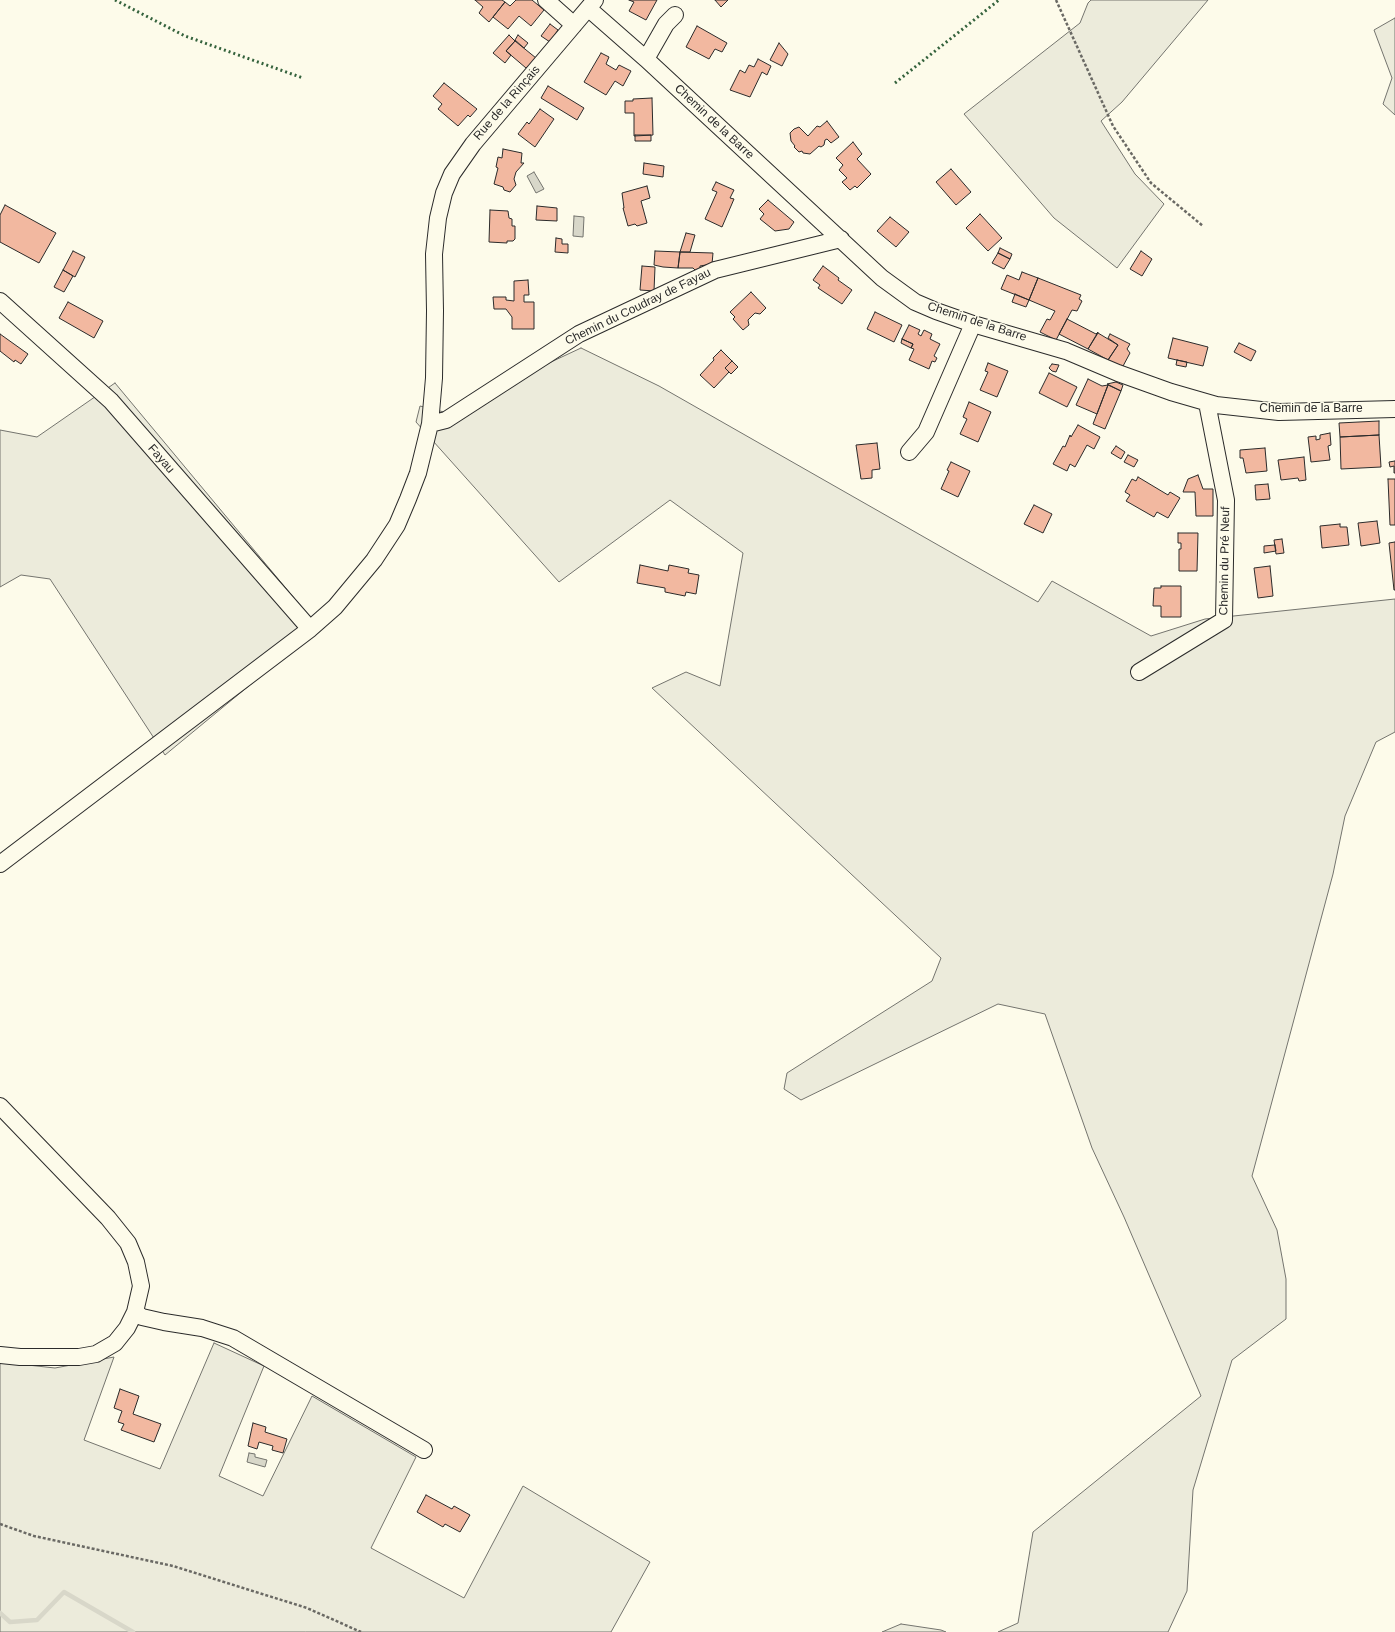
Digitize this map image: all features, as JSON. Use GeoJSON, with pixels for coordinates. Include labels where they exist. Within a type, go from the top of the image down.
{"type":"FeatureCollection","features":[{"type":"Feature","properties":{"kind":"street"},"geometry":{"type":"LineString","coordinates":[[546,0],[574,26]]}},
{"type":"Feature","properties":{"kind":"street","name":"Rue de la Rinçais"},"geometry":{"type":"LineString","coordinates":[[0,864],[310,629],[335,607],[355,585],[374,560],[397,525],[418,473],[430,424],[434,363],[434,254],[438,218],[444,193],[452,174],[481,134],[592,4]]}},
{"type":"Feature","properties":{"kind":"street","name":"Chemin de la Barre"},"geometry":{"type":"LineString","coordinates":[[592,4],[646,59],[882,278],[915,302],[974,324],[1066,351],[1118,373],[1207,403],[1235,408],[1279,412],[1395,409]]}},
{"type":"Feature","properties":{"kind":"street"},"geometry":{"type":"LineString","coordinates":[[646,59],[666,24],[676,15]]}},
{"type":"Feature","properties":{"kind":"street","name":"Chemin du Coudray de Fayau"},"geometry":{"type":"LineString","coordinates":[[430,424],[446,420],[579,334],[715,270],[841,239]]}},
{"type":"Feature","properties":{"kind":"street","name":"Fayau"},"geometry":{"type":"LineString","coordinates":[[0,301],[111,401],[310,629]]}},
{"type":"Feature","properties":{"kind":"street"},"geometry":{"type":"LineString","coordinates":[[909,452],[926,432],[974,324]]}},
{"type":"Feature","properties":{"kind":"street","name":"Chemin du Pré Neuf"},"geometry":{"type":"LineString","coordinates":[[1139,672],[1224,620],[1226,500],[1207,403]]}},
{"type":"Feature","properties":{"kind":"street"},"geometry":{"type":"LineString","coordinates":[[0,1106],[108,1218],[128,1243],[136,1262],[141,1286],[135,1312],[127,1328],[115,1343],[96,1354],[79,1357],[20,1358],[0,1354]]}},
{"type":"Feature","properties":{"kind":"street"},"geometry":{"type":"LineString","coordinates":[[135,1312],[142,1317],[202,1328],[233,1338],[424,1450]]}},
{"type":"Feature","properties":{"kind":"path"},"geometry":{"type":"LineString","coordinates":[[1056,0],[1113,126],[1151,183],[1203,226]]}},
{"type":"Feature","properties":{"kind":"path"},"geometry":{"type":"LineString","coordinates":[[0,1524],[34,1536],[173,1566],[307,1608],[361,1632]]}},
{"type":"Feature","properties":{"kind":"shaded area"},"geometry":{"type":"Polygon","coordinates":[[[1091,0],[1208,0],[1122,102],[1101,121],[1135,174],[1164,204],[1117,268],[1054,218],[964,114],[1080,23],[1088,3],[1091,0]]]}},
{"type":"Feature","properties":{"kind":"shaded area"},"geometry":{"type":"Polygon","coordinates":[[[1395,18],[1395,115],[1383,104],[1392,78],[1374,30],[1395,18]]]}},
{"type":"Feature","properties":{"kind":"shaded area"},"geometry":{"type":"Polygon","coordinates":[[[534,172],[544,189],[536,193],[527,176],[534,172]]]}},
{"type":"Feature","properties":{"kind":"shaded area"},"geometry":{"type":"Polygon","coordinates":[[[574,216],[584,217],[583,237],[573,236],[574,216]]]}},
{"type":"Feature","properties":{"kind":"shaded area"},"geometry":{"type":"Polygon","coordinates":[[[581,348],[659,386],[1038,602],[1052,581],[1151,636],[1205,619],[1395,599],[1395,732],[1376,742],[1345,816],[1333,874],[1252,1176],[1277,1230],[1286,1279],[1286,1319],[1232,1360],[1193,1490],[1187,1591],[1168,1632],[998,1632],[1018,1623],[1033,1532],[1201,1396],[1124,1217],[1092,1148],[1045,1014],[998,1004],[801,1100],[784,1089],[787,1073],[932,981],[941,958],[652,688],[686,672],[720,686],[743,553],[670,500],[559,582],[416,422],[420,406],[444,412],[581,348]]]}},
{"type":"Feature","properties":{"kind":"shaded area"},"geometry":{"type":"Polygon","coordinates":[[[115,383],[319,628],[165,755],[50,579],[21,575],[0,587],[0,430],[37,437],[115,383]]]}},
{"type":"Feature","properties":{"kind":"shaded area"},"geometry":{"type":"Polygon","coordinates":[[[214,1343],[264,1366],[219,1476],[263,1496],[312,1396],[416,1457],[371,1548],[464,1598],[523,1486],[650,1562],[611,1632],[0,1632],[0,1362],[55,1368],[114,1357],[84,1440],[160,1469],[214,1343]]]}},
{"type":"Feature","properties":{"kind":"shaded area"},"geometry":{"type":"Polygon","coordinates":[[[249,1453],[255,1454],[255,1457],[267,1460],[265,1467],[247,1462],[249,1453]]]}},
{"type":"Feature","properties":{"kind":"shaded area"},"geometry":{"type":"Polygon","coordinates":[[[901,1624],[941,1630],[946,1632],[882,1632],[901,1624]]]}},
{"type":"Feature","properties":{"kind":"building"},"geometry":{"type":"Polygon","coordinates":[[[475,0],[502,0],[505,2],[489,22],[479,13],[483,7],[475,0]]]}},
{"type":"Feature","properties":{"kind":"building"},"geometry":{"type":"Polygon","coordinates":[[[516,0],[532,0],[544,10],[531,26],[519,16],[508,29],[493,17],[505,2],[510,6],[516,0]]]}},
{"type":"Feature","properties":{"kind":"building"},"geometry":{"type":"Polygon","coordinates":[[[629,0],[657,0],[646,20],[629,11],[634,2],[629,0]]]}},
{"type":"Feature","properties":{"kind":"building"},"geometry":{"type":"Polygon","coordinates":[[[715,0],[728,0],[721,7],[715,0]]]}},
{"type":"Feature","properties":{"kind":"building"},"geometry":{"type":"Polygon","coordinates":[[[550,24],[558,30],[550,42],[541,36],[550,24]]]}},
{"type":"Feature","properties":{"kind":"building"},"geometry":{"type":"Polygon","coordinates":[[[697,26],[727,43],[722,52],[715,49],[709,59],[686,47],[697,26]]]}},
{"type":"Feature","properties":{"kind":"building"},"geometry":{"type":"Polygon","coordinates":[[[509,35],[515,41],[506,51],[511,55],[505,63],[493,53],[509,35]]]}},
{"type":"Feature","properties":{"kind":"building"},"geometry":{"type":"Polygon","coordinates":[[[518,35],[528,43],[524,48],[515,40],[518,35]]]}},
{"type":"Feature","properties":{"kind":"building"},"geometry":{"type":"Polygon","coordinates":[[[515,41],[536,58],[526,68],[506,51],[515,41]]]}},
{"type":"Feature","properties":{"kind":"building"},"geometry":{"type":"Polygon","coordinates":[[[779,43],[788,54],[782,66],[770,60],[779,43]]]}},
{"type":"Feature","properties":{"kind":"building"},"geometry":{"type":"Polygon","coordinates":[[[601,53],[609,57],[606,64],[616,70],[619,65],[631,71],[623,86],[615,81],[606,95],[584,82],[601,53]]]}},
{"type":"Feature","properties":{"kind":"building"},"geometry":{"type":"Polygon","coordinates":[[[758,59],[771,66],[767,75],[762,72],[750,97],[730,90],[740,70],[745,73],[749,65],[754,67],[758,59]]]}},
{"type":"Feature","properties":{"kind":"building"},"geometry":{"type":"Polygon","coordinates":[[[444,83],[477,109],[470,117],[468,115],[458,126],[438,109],[442,104],[433,96],[444,83]]]}},
{"type":"Feature","properties":{"kind":"building"},"geometry":{"type":"Polygon","coordinates":[[[548,86],[584,108],[577,120],[541,98],[548,86]]]}},
{"type":"Feature","properties":{"kind":"building"},"geometry":{"type":"Polygon","coordinates":[[[652,98],[653,135],[634,136],[634,113],[625,113],[625,101],[652,98]]]}},
{"type":"Feature","properties":{"kind":"building"},"geometry":{"type":"Polygon","coordinates":[[[540,109],[554,119],[535,147],[518,134],[527,122],[529,124],[540,109]]]}},
{"type":"Feature","properties":{"kind":"building"},"geometry":{"type":"Polygon","coordinates":[[[827,121],[839,137],[831,143],[827,139],[825,140],[824,145],[821,147],[819,146],[810,154],[803,153],[802,151],[799,152],[794,147],[795,146],[791,141],[790,133],[794,129],[799,127],[808,136],[817,126],[820,127],[827,121]]]}},
{"type":"Feature","properties":{"kind":"building"},"geometry":{"type":"Polygon","coordinates":[[[635,135],[651,135],[651,141],[635,141],[635,135]]]}},
{"type":"Feature","properties":{"kind":"building"},"geometry":{"type":"Polygon","coordinates":[[[853,142],[862,154],[857,159],[871,174],[857,188],[855,186],[850,190],[842,182],[847,178],[839,170],[843,165],[836,158],[853,142]]]}},
{"type":"Feature","properties":{"kind":"building"},"geometry":{"type":"Polygon","coordinates":[[[503,149],[522,153],[521,163],[524,163],[516,172],[514,179],[516,185],[510,192],[504,190],[503,187],[494,184],[498,168],[496,167],[498,157],[502,158],[503,149]]]}},
{"type":"Feature","properties":{"kind":"building"},"geometry":{"type":"Polygon","coordinates":[[[644,163],[664,166],[663,177],[643,174],[644,163]]]}},
{"type":"Feature","properties":{"kind":"building"},"geometry":{"type":"Polygon","coordinates":[[[951,169],[971,192],[956,205],[936,182],[951,169]]]}},
{"type":"Feature","properties":{"kind":"building"},"geometry":{"type":"Polygon","coordinates":[[[716,182],[734,190],[730,198],[734,199],[722,227],[705,219],[717,192],[712,190],[716,182]]]}},
{"type":"Feature","properties":{"kind":"building"},"geometry":{"type":"Polygon","coordinates":[[[647,186],[650,198],[641,201],[647,223],[637,226],[635,224],[628,226],[623,208],[622,193],[647,186]]]}},
{"type":"Feature","properties":{"kind":"building"},"geometry":{"type":"Polygon","coordinates":[[[768,200],[794,222],[789,229],[775,231],[760,219],[764,214],[759,209],[768,200]]]}},
{"type":"Feature","properties":{"kind":"building"},"geometry":{"type":"Polygon","coordinates":[[[5,205],[56,233],[39,263],[0,242],[0,215],[5,205]]]}},
{"type":"Feature","properties":{"kind":"building"},"geometry":{"type":"Polygon","coordinates":[[[537,206],[557,208],[557,221],[536,220],[537,206]]]}},
{"type":"Feature","properties":{"kind":"building"},"geometry":{"type":"Polygon","coordinates":[[[490,210],[508,211],[509,218],[512,219],[512,226],[515,226],[515,239],[513,241],[507,241],[507,243],[489,242],[490,210]]]}},
{"type":"Feature","properties":{"kind":"building"},"geometry":{"type":"Polygon","coordinates":[[[980,214],[1002,238],[988,251],[966,228],[980,214]]]}},
{"type":"Feature","properties":{"kind":"building"},"geometry":{"type":"Polygon","coordinates":[[[890,217],[909,232],[896,247],[877,231],[890,217]]]}},
{"type":"Feature","properties":{"kind":"building"},"geometry":{"type":"Polygon","coordinates":[[[686,233],[695,235],[690,252],[680,252],[686,233]]]}},
{"type":"Feature","properties":{"kind":"building"},"geometry":{"type":"Polygon","coordinates":[[[556,238],[562,239],[562,244],[568,244],[568,253],[555,252],[556,238]]]}},
{"type":"Feature","properties":{"kind":"building"},"geometry":{"type":"Polygon","coordinates":[[[1000,248],[1012,254],[1010,259],[998,253],[1000,248]]]}},
{"type":"Feature","properties":{"kind":"building"},"geometry":{"type":"Polygon","coordinates":[[[73,251],[85,257],[75,277],[63,270],[73,251]]]}},
{"type":"Feature","properties":{"kind":"building"},"geometry":{"type":"Polygon","coordinates":[[[655,251],[680,252],[678,268],[654,265],[655,251]]]}},
{"type":"Feature","properties":{"kind":"building"},"geometry":{"type":"Polygon","coordinates":[[[1141,251],[1152,259],[1142,276],[1130,269],[1141,251]]]}},
{"type":"Feature","properties":{"kind":"building"},"geometry":{"type":"Polygon","coordinates":[[[680,252],[713,253],[712,264],[700,266],[700,271],[697,272],[693,268],[678,268],[680,252]]]}},
{"type":"Feature","properties":{"kind":"building"},"geometry":{"type":"Polygon","coordinates":[[[998,253],[1010,259],[1004,269],[992,263],[998,253]]]}},
{"type":"Feature","properties":{"kind":"building"},"geometry":{"type":"Polygon","coordinates":[[[642,266],[655,267],[654,291],[640,290],[642,266]]]}},
{"type":"Feature","properties":{"kind":"building"},"geometry":{"type":"Polygon","coordinates":[[[823,266],[839,278],[838,280],[852,290],[842,304],[818,288],[820,285],[813,280],[823,266]]]}},
{"type":"Feature","properties":{"kind":"building"},"geometry":{"type":"Polygon","coordinates":[[[63,270],[73,276],[64,292],[54,287],[63,270]]]}},
{"type":"Feature","properties":{"kind":"building"},"geometry":{"type":"Polygon","coordinates":[[[1022,272],[1038,278],[1029,300],[1001,289],[1007,275],[1019,280],[1022,272]]]}},
{"type":"Feature","properties":{"kind":"building"},"geometry":{"type":"Polygon","coordinates":[[[1038,278],[1081,295],[1079,299],[1082,301],[1077,311],[1072,310],[1056,340],[1040,332],[1047,319],[1050,320],[1055,311],[1029,300],[1038,278]]]}},
{"type":"Feature","properties":{"kind":"building"},"geometry":{"type":"Polygon","coordinates":[[[528,280],[529,295],[524,295],[524,302],[534,302],[534,329],[512,329],[512,317],[506,309],[494,309],[493,297],[506,297],[506,300],[514,301],[514,281],[528,280]]]}},
{"type":"Feature","properties":{"kind":"building"},"geometry":{"type":"Polygon","coordinates":[[[751,292],[766,308],[760,314],[755,313],[748,320],[749,325],[743,330],[733,319],[735,317],[730,312],[751,292]]]}},
{"type":"Feature","properties":{"kind":"building"},"geometry":{"type":"Polygon","coordinates":[[[1015,294],[1029,300],[1026,307],[1012,302],[1015,294]]]}},
{"type":"Feature","properties":{"kind":"building"},"geometry":{"type":"Polygon","coordinates":[[[68,302],[103,321],[94,338],[59,318],[68,302]]]}},
{"type":"Feature","properties":{"kind":"building"},"geometry":{"type":"Polygon","coordinates":[[[875,312],[902,325],[894,342],[867,329],[875,312]]]}},
{"type":"Feature","properties":{"kind":"building"},"geometry":{"type":"Polygon","coordinates":[[[1067,319],[1096,334],[1098,332],[1088,349],[1059,334],[1067,319]]]}},
{"type":"Feature","properties":{"kind":"building"},"geometry":{"type":"Polygon","coordinates":[[[909,325],[920,330],[918,334],[921,336],[924,330],[932,334],[930,339],[940,344],[934,356],[937,358],[935,362],[932,361],[929,369],[909,360],[914,349],[911,348],[913,344],[902,339],[909,325]]]}},
{"type":"Feature","properties":{"kind":"building"},"geometry":{"type":"Polygon","coordinates":[[[1098,333],[1118,345],[1108,360],[1088,349],[1098,333]]]}},
{"type":"Feature","properties":{"kind":"building"},"geometry":{"type":"Polygon","coordinates":[[[0,334],[28,354],[21,364],[15,360],[14,362],[0,351],[0,334]]]}},
{"type":"Feature","properties":{"kind":"building"},"geometry":{"type":"Polygon","coordinates":[[[1110,334],[1130,344],[1127,349],[1130,353],[1122,368],[1108,360],[1118,345],[1108,338],[1110,334]]]}},
{"type":"Feature","properties":{"kind":"building"},"geometry":{"type":"Polygon","coordinates":[[[1173,338],[1208,347],[1203,366],[1168,358],[1173,338]]]}},
{"type":"Feature","properties":{"kind":"building"},"geometry":{"type":"Polygon","coordinates":[[[902,339],[913,344],[911,348],[901,343],[902,339]]]}},
{"type":"Feature","properties":{"kind":"building"},"geometry":{"type":"Polygon","coordinates":[[[1239,343],[1256,351],[1251,361],[1234,352],[1239,343]]]}},
{"type":"Feature","properties":{"kind":"building"},"geometry":{"type":"Polygon","coordinates":[[[721,350],[732,361],[725,368],[729,372],[714,388],[700,375],[721,350]]]}},
{"type":"Feature","properties":{"kind":"building"},"geometry":{"type":"Polygon","coordinates":[[[1177,360],[1187,362],[1186,367],[1176,365],[1177,360]]]}},
{"type":"Feature","properties":{"kind":"building"},"geometry":{"type":"Polygon","coordinates":[[[732,361],[738,367],[731,374],[725,368],[732,361]]]}},
{"type":"Feature","properties":{"kind":"building"},"geometry":{"type":"Polygon","coordinates":[[[988,363],[1008,371],[997,397],[980,390],[988,372],[985,371],[988,363]]]}},
{"type":"Feature","properties":{"kind":"building"},"geometry":{"type":"Polygon","coordinates":[[[1052,364],[1059,365],[1056,372],[1049,368],[1052,364]]]}},
{"type":"Feature","properties":{"kind":"building"},"geometry":{"type":"Polygon","coordinates":[[[1049,373],[1077,387],[1067,407],[1039,393],[1049,373]]]}},
{"type":"Feature","properties":{"kind":"building"},"geometry":{"type":"Polygon","coordinates":[[[1088,379],[1102,386],[1108,385],[1097,414],[1076,405],[1088,379]]]}},
{"type":"Feature","properties":{"kind":"building"},"geometry":{"type":"Polygon","coordinates":[[[1116,382],[1123,385],[1121,391],[1107,384],[1116,382]]]}},
{"type":"Feature","properties":{"kind":"building"},"geometry":{"type":"Polygon","coordinates":[[[1108,385],[1121,391],[1105,429],[1093,424],[1108,385]]]}},
{"type":"Feature","properties":{"kind":"building"},"geometry":{"type":"Polygon","coordinates":[[[969,402],[991,412],[978,442],[960,434],[967,419],[963,417],[969,402]]]}},
{"type":"Feature","properties":{"kind":"building"},"geometry":{"type":"Polygon","coordinates":[[[1379,421],[1379,435],[1340,437],[1339,423],[1379,421]]]}},
{"type":"Feature","properties":{"kind":"building"},"geometry":{"type":"Polygon","coordinates":[[[1078,425],[1100,437],[1094,449],[1087,445],[1075,467],[1070,464],[1067,471],[1053,464],[1063,446],[1065,447],[1070,435],[1071,437],[1078,425]]]}},
{"type":"Feature","properties":{"kind":"building"},"geometry":{"type":"Polygon","coordinates":[[[1330,433],[1331,445],[1328,446],[1330,460],[1311,462],[1308,437],[1316,436],[1316,440],[1320,439],[1320,435],[1330,433]]]}},
{"type":"Feature","properties":{"kind":"building"},"geometry":{"type":"Polygon","coordinates":[[[1379,435],[1381,467],[1341,469],[1340,437],[1379,435]]]}},
{"type":"Feature","properties":{"kind":"building"},"geometry":{"type":"Polygon","coordinates":[[[877,443],[880,469],[872,470],[872,478],[861,479],[856,445],[877,443]]]}},
{"type":"Feature","properties":{"kind":"building"},"geometry":{"type":"Polygon","coordinates":[[[1116,446],[1125,452],[1121,459],[1111,453],[1116,446]]]}},
{"type":"Feature","properties":{"kind":"building"},"geometry":{"type":"Polygon","coordinates":[[[1265,448],[1267,471],[1246,473],[1243,458],[1240,458],[1240,450],[1265,448]]]}},
{"type":"Feature","properties":{"kind":"building"},"geometry":{"type":"Polygon","coordinates":[[[1128,455],[1138,460],[1134,467],[1124,462],[1128,455]]]}},
{"type":"Feature","properties":{"kind":"building"},"geometry":{"type":"Polygon","coordinates":[[[1304,457],[1306,480],[1299,481],[1298,478],[1281,480],[1278,460],[1304,457]]]}},
{"type":"Feature","properties":{"kind":"building"},"geometry":{"type":"Polygon","coordinates":[[[1395,461],[1394,473],[1394,466],[1390,467],[1389,462],[1395,461]]]}},
{"type":"Feature","properties":{"kind":"building"},"geometry":{"type":"Polygon","coordinates":[[[951,462],[970,471],[958,497],[941,489],[949,471],[947,470],[951,462]]]}},
{"type":"Feature","properties":{"kind":"building"},"geometry":{"type":"Polygon","coordinates":[[[1198,475],[1203,489],[1213,489],[1213,516],[1196,516],[1195,492],[1183,492],[1188,479],[1198,475]]]}},
{"type":"Feature","properties":{"kind":"building"},"geometry":{"type":"Polygon","coordinates":[[[1138,477],[1168,495],[1170,492],[1180,498],[1168,518],[1157,512],[1154,517],[1126,501],[1130,495],[1125,492],[1132,479],[1136,481],[1138,477]]]}},
{"type":"Feature","properties":{"kind":"building"},"geometry":{"type":"Polygon","coordinates":[[[1388,479],[1395,479],[1395,525],[1390,525],[1388,479]]]}},
{"type":"Feature","properties":{"kind":"building"},"geometry":{"type":"Polygon","coordinates":[[[1268,484],[1270,499],[1256,500],[1255,485],[1268,484]]]}},
{"type":"Feature","properties":{"kind":"building"},"geometry":{"type":"Polygon","coordinates":[[[1034,505],[1052,514],[1043,533],[1024,524],[1034,505]]]}},
{"type":"Feature","properties":{"kind":"building"},"geometry":{"type":"Polygon","coordinates":[[[1377,521],[1380,543],[1361,546],[1358,523],[1377,521]]]}},
{"type":"Feature","properties":{"kind":"building"},"geometry":{"type":"Polygon","coordinates":[[[1340,524],[1340,527],[1347,527],[1349,545],[1322,548],[1320,526],[1340,524]]]}},
{"type":"Feature","properties":{"kind":"building"},"geometry":{"type":"Polygon","coordinates":[[[1178,533],[1198,533],[1197,571],[1179,571],[1179,549],[1181,549],[1181,543],[1178,543],[1178,533]]]}},
{"type":"Feature","properties":{"kind":"building"},"geometry":{"type":"Polygon","coordinates":[[[1282,539],[1284,553],[1276,554],[1274,540],[1282,539]]]}},
{"type":"Feature","properties":{"kind":"building"},"geometry":{"type":"Polygon","coordinates":[[[1395,542],[1395,590],[1394,590],[1389,543],[1395,542]]]}},
{"type":"Feature","properties":{"kind":"building"},"geometry":{"type":"Polygon","coordinates":[[[1275,545],[1276,551],[1264,553],[1264,546],[1275,545]]]}},
{"type":"Feature","properties":{"kind":"building"},"geometry":{"type":"Polygon","coordinates":[[[640,565],[668,571],[669,565],[689,569],[688,573],[699,575],[696,594],[686,592],[685,596],[665,592],[665,588],[637,583],[640,565]]]}},
{"type":"Feature","properties":{"kind":"building"},"geometry":{"type":"Polygon","coordinates":[[[1270,566],[1273,596],[1258,598],[1254,568],[1270,566]]]}},
{"type":"Feature","properties":{"kind":"building"},"geometry":{"type":"Polygon","coordinates":[[[1161,586],[1181,586],[1181,617],[1161,617],[1161,606],[1153,606],[1154,588],[1161,588],[1161,586]]]}},
{"type":"Feature","properties":{"kind":"building"},"geometry":{"type":"Polygon","coordinates":[[[120,1389],[139,1396],[133,1414],[161,1424],[154,1442],[121,1430],[124,1424],[118,1422],[122,1411],[114,1408],[120,1389]]]}},
{"type":"Feature","properties":{"kind":"building"},"geometry":{"type":"Polygon","coordinates":[[[253,1423],[266,1427],[265,1432],[287,1439],[283,1453],[272,1450],[273,1446],[259,1442],[257,1449],[248,1446],[253,1423]]]}},
{"type":"Feature","properties":{"kind":"building"},"geometry":{"type":"Polygon","coordinates":[[[426,1495],[452,1509],[454,1506],[470,1515],[460,1532],[445,1524],[443,1527],[417,1512],[426,1495]]]}},
{"type":"Feature","properties":{"kind":"waterway"},"geometry":{"type":"LineString","coordinates":[[0,1613],[10,1622],[37,1620],[64,1592],[133,1632]]}},
{"type":"Feature","properties":{"kind":"hedge"},"geometry":{"type":"LineString","coordinates":[[115,0],[185,36],[303,78]]}},
{"type":"Feature","properties":{"kind":"hedge"},"geometry":{"type":"LineString","coordinates":[[895,83],[999,0]]}}]}
